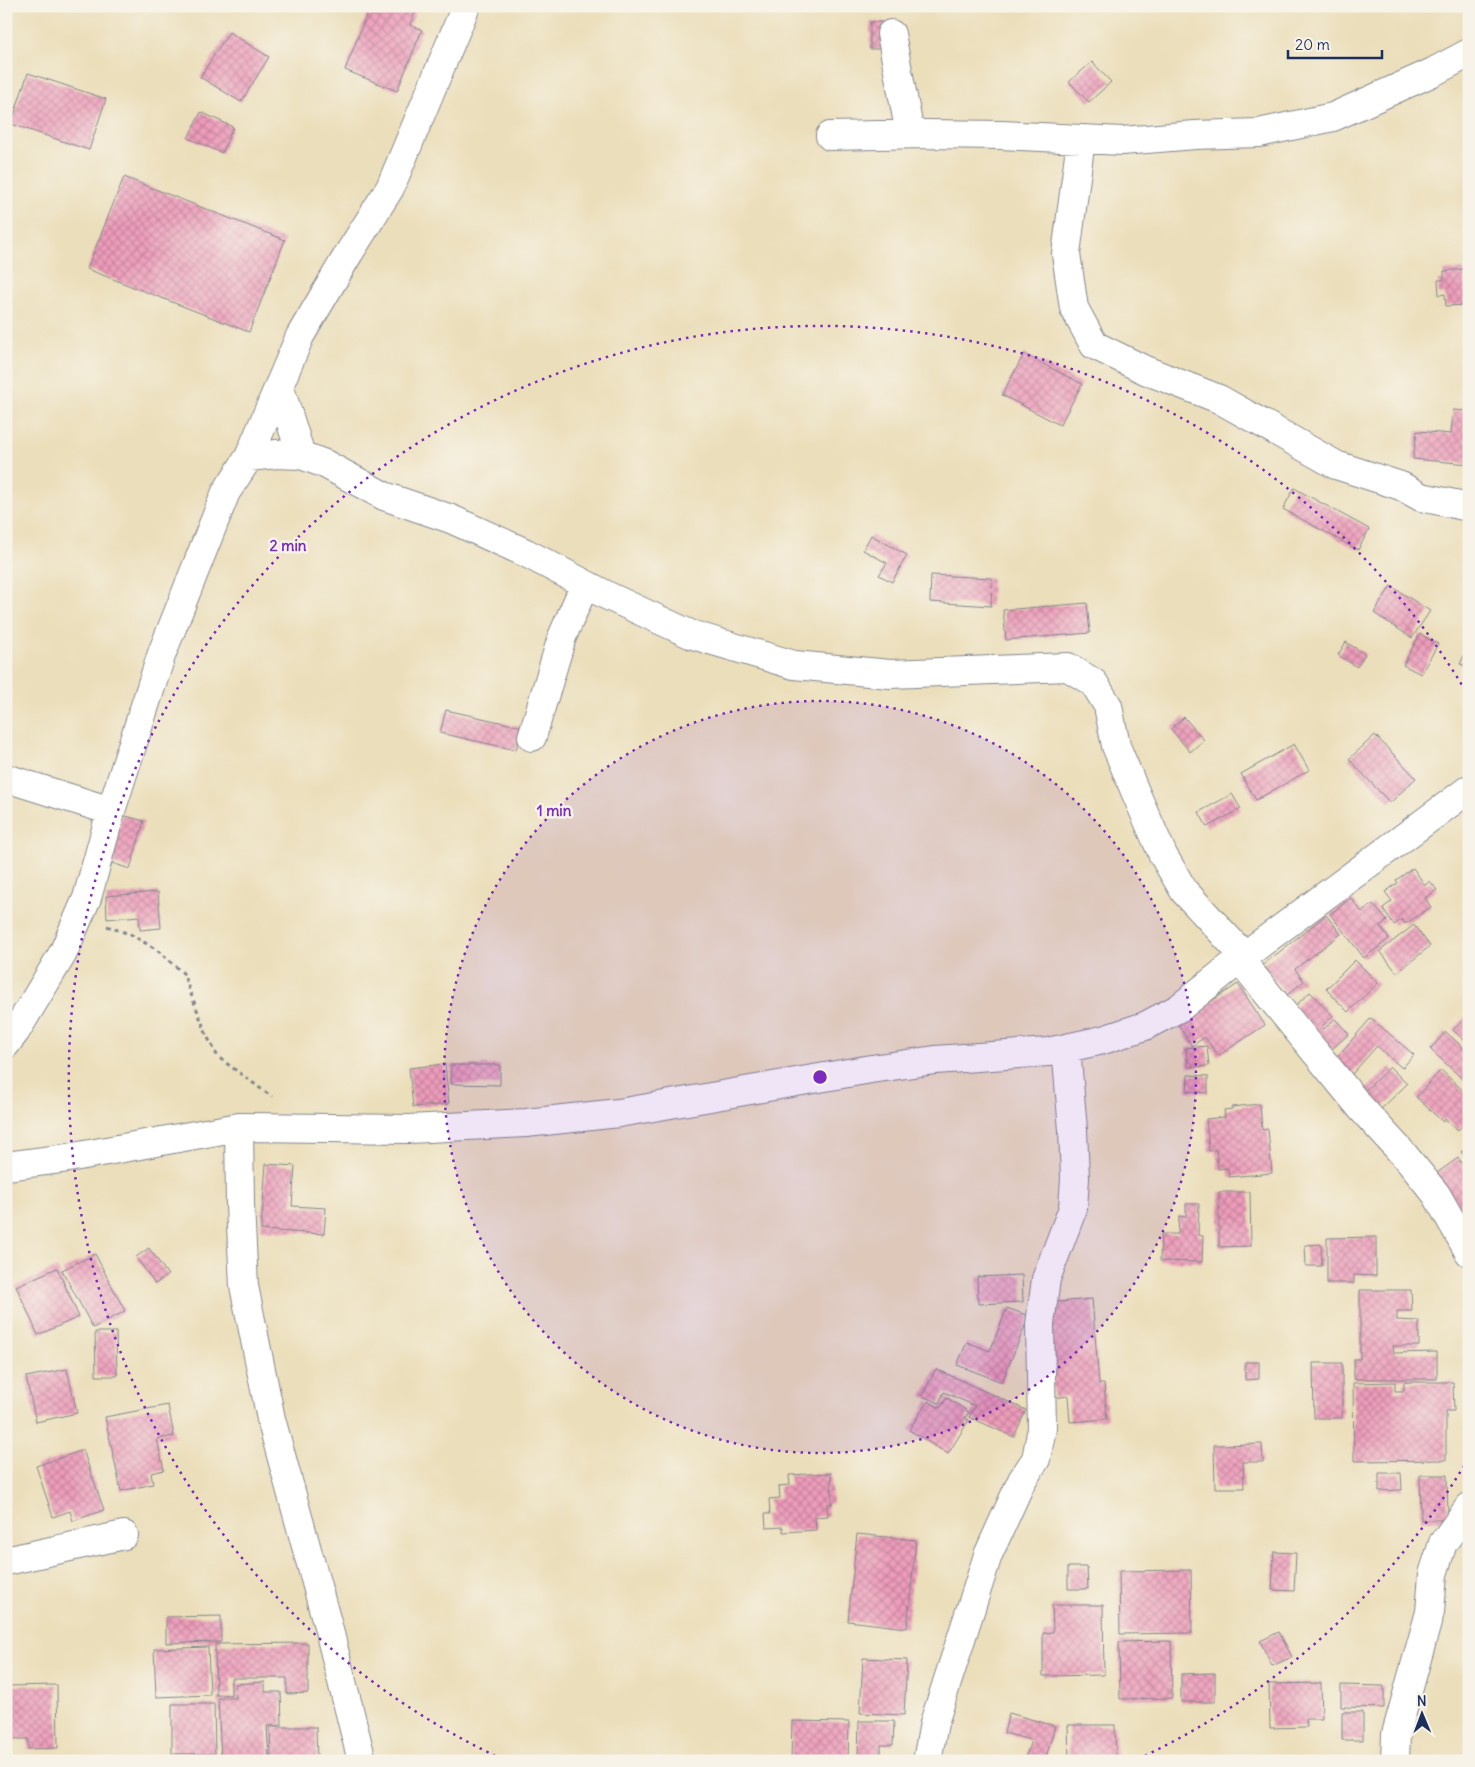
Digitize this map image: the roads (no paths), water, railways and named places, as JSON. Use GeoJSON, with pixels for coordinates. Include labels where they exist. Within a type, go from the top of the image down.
{"type":"FeatureCollection","features":[{"type":"Feature","properties":{"kind":"street"},"geometry":{"type":"LineString","coordinates":[[6,1044],[16,1031],[63,952],[87,898],[111,811],[162,653],[226,492],[249,457],[300,336],[390,188],[466,6]]}},
{"type":"Feature","properties":{"kind":"street"},"geometry":{"type":"LineString","coordinates":[[891,34],[910,134]]}},
{"type":"Feature","properties":{"kind":"street"},"geometry":{"type":"LineString","coordinates":[[830,136],[910,134],[1001,135],[1122,141],[1195,135],[1259,133],[1333,117],[1433,72],[1469,53]]}},
{"type":"Feature","properties":{"kind":"street"},"geometry":{"type":"LineString","coordinates":[[1081,139],[1066,254],[1074,308],[1094,346],[1145,370],[1219,399],[1336,465],[1401,486],[1421,497],[1469,507]]}},
{"type":"Feature","properties":{"kind":"street"},"geometry":{"type":"LineString","coordinates":[[280,385],[301,455]]}},
{"type":"Feature","properties":{"kind":"street"},"geometry":{"type":"LineString","coordinates":[[249,457],[277,454],[301,455],[325,464],[384,496],[451,519],[526,553],[585,584],[690,634],[794,665],[890,674],[1068,667],[1094,683],[1108,706],[1116,746],[1137,796],[1163,855],[1184,891],[1242,958],[1361,1108],[1405,1156],[1436,1194],[1469,1252]]}},
{"type":"Feature","properties":{"kind":"street"},"geometry":{"type":"LineString","coordinates":[[532,737],[562,637],[585,584]]}},
{"type":"Feature","properties":{"kind":"street"},"geometry":{"type":"LineString","coordinates":[[6,778],[111,811]]}},
{"type":"Feature","properties":{"kind":"street"},"geometry":{"type":"LineString","coordinates":[[6,1166],[68,1158],[239,1127],[410,1129],[545,1121],[619,1113],[861,1071],[935,1060],[1048,1052],[1103,1040],[1145,1026],[1178,1008],[1242,958],[1469,790]]}},
{"type":"Feature","properties":{"kind":"street"},"geometry":{"type":"LineString","coordinates":[[927,1761],[934,1723],[988,1555],[1022,1480],[1036,1459],[1042,1428],[1040,1324],[1046,1279],[1073,1208],[1073,1130],[1066,1048]]}},
{"type":"Feature","properties":{"kind":"street"},"geometry":{"type":"LineString","coordinates":[[239,1127],[244,1286],[271,1419],[362,1761]]}},
{"type":"Feature","properties":{"kind":"street"},"geometry":{"type":"LineString","coordinates":[[1395,1761],[1396,1734],[1430,1612],[1433,1574],[1443,1543],[1469,1507]]}},
{"type":"Feature","properties":{"kind":"street"},"geometry":{"type":"LineString","coordinates":[[6,1561],[124,1535]]}}]}
